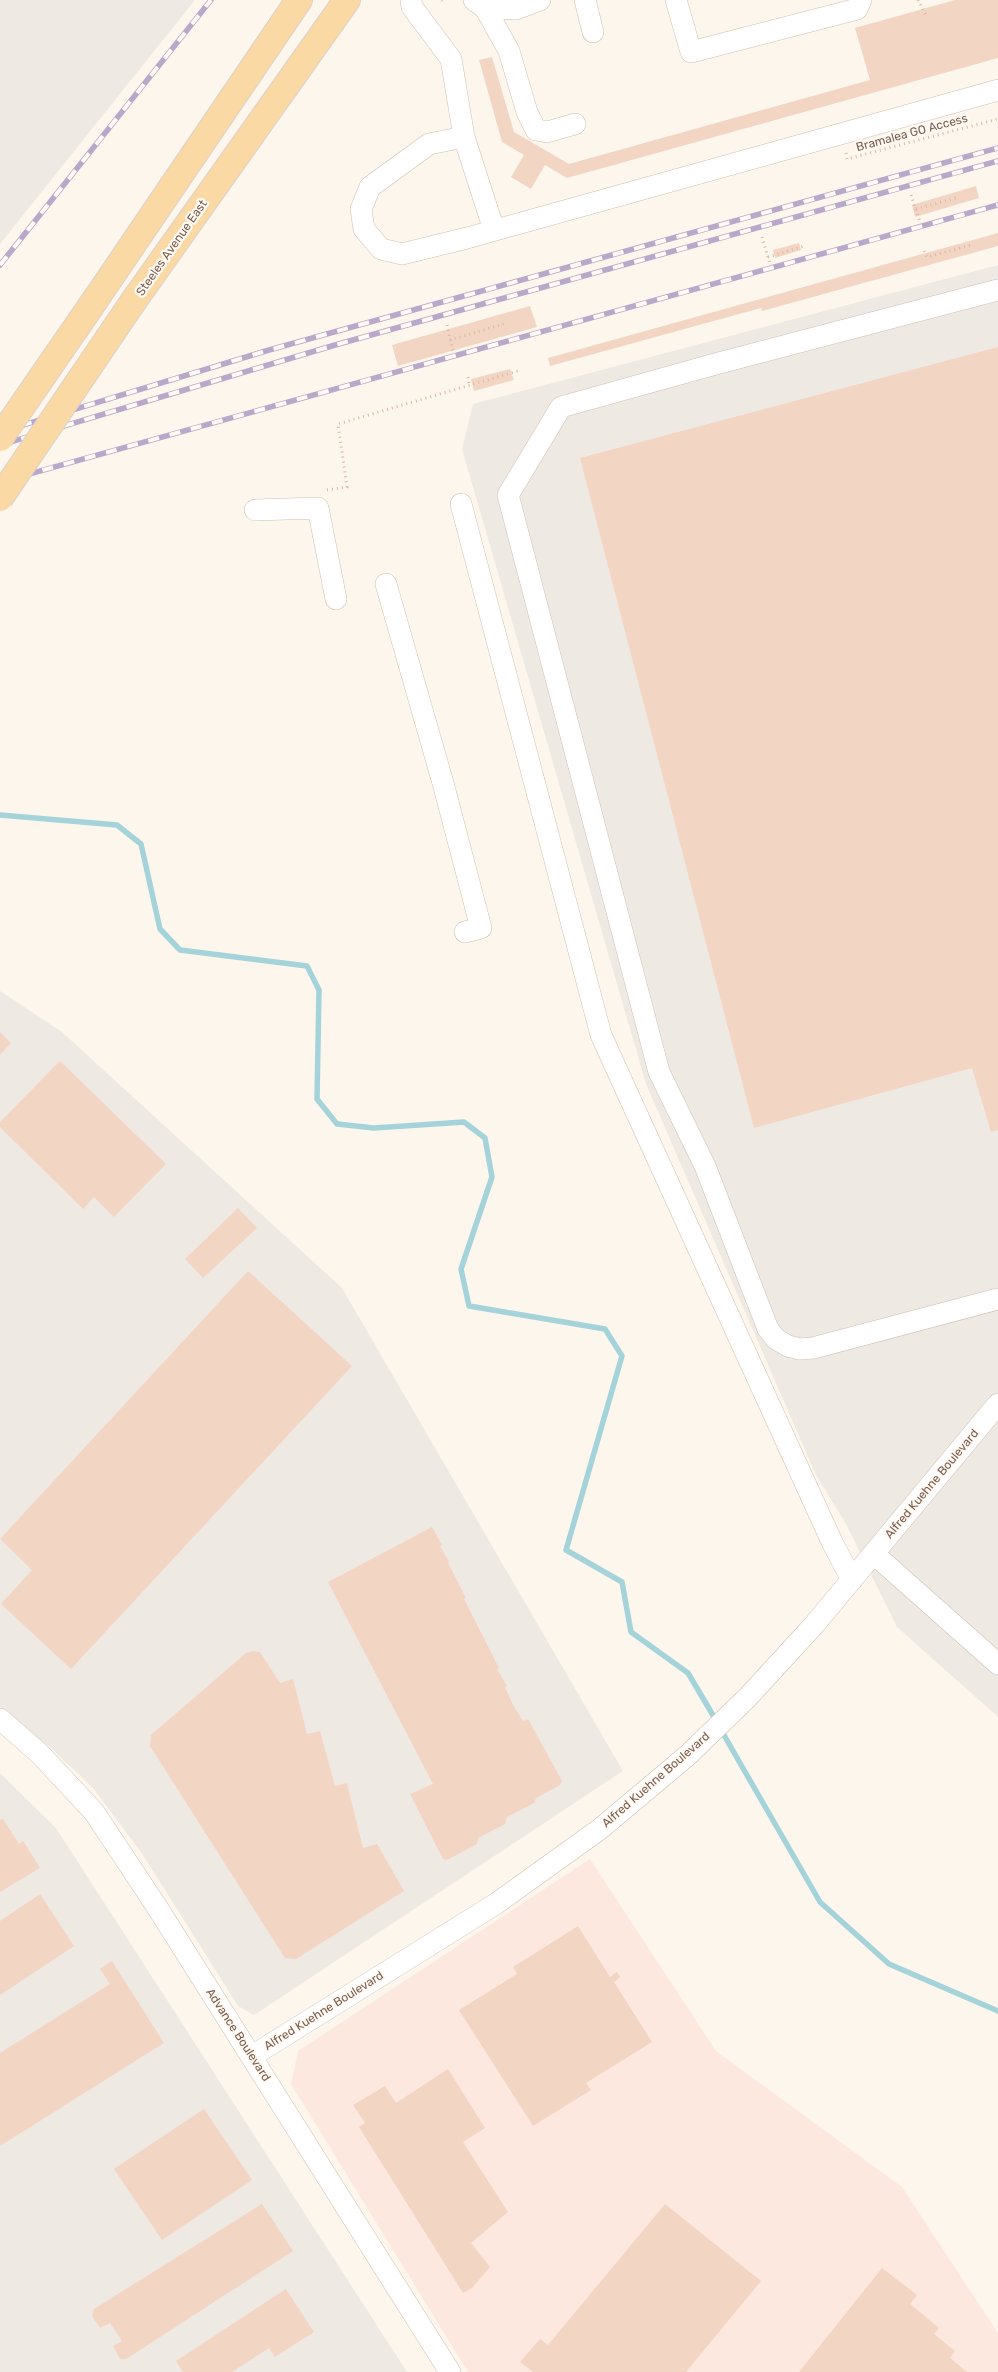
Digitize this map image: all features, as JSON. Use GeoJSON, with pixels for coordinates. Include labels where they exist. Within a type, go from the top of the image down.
{"type":"FeatureCollection","features":[{"type":"Feature","properties":{"kind":"main road"},"geometry":{"type":"LineString","coordinates":[[0,438],[299,0]]}},
{"type":"Feature","properties":{"kind":"main road","name":"Steeles Avenue East"},"geometry":{"type":"LineString","coordinates":[[0,498],[136,300],[347,0]]}},
{"type":"Feature","properties":{"kind":"street"},"geometry":{"type":"LineString","coordinates":[[411,0],[412,7],[451,58],[464,137],[494,230]]}},
{"type":"Feature","properties":{"kind":"street"},"geometry":{"type":"LineString","coordinates":[[480,4],[516,10],[540,0]]}},
{"type":"Feature","properties":{"kind":"street"},"geometry":{"type":"LineString","coordinates":[[585,0],[594,32]]}},
{"type":"Feature","properties":{"kind":"street"},"geometry":{"type":"LineString","coordinates":[[676,0],[691,52],[833,7],[857,9],[860,0]]}},
{"type":"Feature","properties":{"kind":"street"},"geometry":{"type":"LineString","coordinates":[[480,4],[509,51],[527,112],[536,130],[547,132],[575,124]]}},
{"type":"Feature","properties":{"kind":"street"},"geometry":{"type":"LineString","coordinates":[[464,137],[429,144],[370,187],[361,209],[364,230],[381,249],[402,254],[998,90]]}},
{"type":"Feature","properties":{"kind":"street"},"geometry":{"type":"LineString","coordinates":[[998,290],[719,363],[561,407],[508,495],[659,1072],[706,1166],[768,1330],[776,1340],[788,1346],[800,1349],[813,1348],[998,1299]]}},
{"type":"Feature","properties":{"kind":"street"},"geometry":{"type":"LineString","coordinates":[[461,504],[601,1035],[824,1524],[852,1580]]}},
{"type":"Feature","properties":{"kind":"street"},"geometry":{"type":"LineString","coordinates":[[255,510],[318,508],[336,598]]}},
{"type":"Feature","properties":{"kind":"street"},"geometry":{"type":"LineString","coordinates":[[386,584],[443,783],[481,928],[465,932]]}},
{"type":"Feature","properties":{"kind":"street","name":"Alfred Kuehne Boulevard"},"geometry":{"type":"LineString","coordinates":[[252,2056],[497,1903],[600,1830],[688,1755],[747,1698],[814,1625],[992,1411]]}},
{"type":"Feature","properties":{"kind":"street"},"geometry":{"type":"LineString","coordinates":[[874,1554],[998,1664]]}},
{"type":"Feature","properties":{"kind":"street","name":"Advance Boulevard"},"geometry":{"type":"LineString","coordinates":[[0,1719],[40,1754],[94,1812],[252,2056],[450,2372]]}},
{"type":"Feature","properties":{"kind":"path"},"geometry":{"type":"LineString","coordinates":[[918,0],[927,17]]}},
{"type":"Feature","properties":{"kind":"path","name":"Bramalea GO Access"},"geometry":{"type":"LineString","coordinates":[[845,150],[847,159],[998,119]]}},
{"type":"Feature","properties":{"kind":"path"},"geometry":{"type":"LineString","coordinates":[[911,195],[920,222]]}},
{"type":"Feature","properties":{"kind":"path"},"geometry":{"type":"LineString","coordinates":[[916,209],[959,197]]}},
{"type":"Feature","properties":{"kind":"path"},"geometry":{"type":"LineString","coordinates":[[762,237],[770,264]]}},
{"type":"Feature","properties":{"kind":"path"},"geometry":{"type":"LineString","coordinates":[[924,251],[926,257],[971,245]]}},
{"type":"Feature","properties":{"kind":"path"},"geometry":{"type":"LineString","coordinates":[[768,257],[804,246]]}},
{"type":"Feature","properties":{"kind":"path"},"geometry":{"type":"LineString","coordinates":[[450,340],[507,323]]}},
{"type":"Feature","properties":{"kind":"path"},"geometry":{"type":"LineString","coordinates":[[447,325],[453,352]]}},
{"type":"Feature","properties":{"kind":"path"},"geometry":{"type":"LineString","coordinates":[[318,491],[347,487],[338,424],[521,370]]}},
{"type":"Feature","properties":{"kind":"path"},"geometry":{"type":"LineString","coordinates":[[468,377],[470,384]]}},
{"type":"Feature","properties":{"kind":"shaded area"},"geometry":{"type":"Polygon","coordinates":[[[0,0],[195,0],[0,244],[0,0]]]}},
{"type":"Feature","properties":{"kind":"shaded area"},"geometry":{"type":"Polygon","coordinates":[[[998,265],[998,1717],[897,1627],[846,1524],[816,1475],[646,1084],[462,449],[473,404],[998,265]]]}},
{"type":"Feature","properties":{"kind":"shaded area"},"geometry":{"type":"Polygon","coordinates":[[[0,991],[62,1032],[342,1288],[623,1771],[254,2015],[238,2006],[143,1855],[93,1788],[50,1747],[0,1709],[0,991]]]}},
{"type":"Feature","properties":{"kind":"shaded area"},"geometry":{"type":"Polygon","coordinates":[[[0,1773],[56,1828],[407,2372],[0,2372],[0,1773]]]}},
{"type":"Feature","properties":{"kind":"shaded area"},"geometry":{"type":"Polygon","coordinates":[[[590,1859],[716,2051],[902,2187],[998,2333],[998,2372],[468,2372],[291,2084],[298,2051],[590,1859]]]}},
{"type":"Feature","properties":{"kind":"building"},"geometry":{"type":"Polygon","coordinates":[[[955,0],[998,0],[998,58],[567,178],[545,165],[531,189],[511,177],[524,155],[502,142],[479,60],[492,57],[514,132],[569,164],[870,80],[855,28],[955,0]]]}},
{"type":"Feature","properties":{"kind":"building"},"geometry":{"type":"Polygon","coordinates":[[[976,186],[979,198],[915,217],[912,205],[976,186]]]}},
{"type":"Feature","properties":{"kind":"building"},"geometry":{"type":"Polygon","coordinates":[[[998,233],[998,246],[762,311],[761,308],[550,366],[548,358],[998,233]]]}},
{"type":"Feature","properties":{"kind":"building"},"geometry":{"type":"Polygon","coordinates":[[[799,243],[801,250],[775,258],[773,250],[799,243]]]}},
{"type":"Feature","properties":{"kind":"building"},"geometry":{"type":"Polygon","coordinates":[[[530,306],[537,327],[398,366],[392,345],[530,306]]]}},
{"type":"Feature","properties":{"kind":"building"},"geometry":{"type":"Polygon","coordinates":[[[998,347],[998,1130],[991,1132],[972,1068],[754,1128],[580,458],[998,347]]]}},
{"type":"Feature","properties":{"kind":"building"},"geometry":{"type":"Polygon","coordinates":[[[510,369],[514,380],[474,391],[471,379],[510,369]]]}},
{"type":"Feature","properties":{"kind":"building"},"geometry":{"type":"Polygon","coordinates":[[[0,1032],[11,1043],[0,1055],[0,1032]]]}},
{"type":"Feature","properties":{"kind":"building"},"geometry":{"type":"Polygon","coordinates":[[[60,1061],[166,1164],[114,1217],[94,1197],[83,1209],[0,1127],[0,1122],[60,1061]]]}},
{"type":"Feature","properties":{"kind":"building"},"geometry":{"type":"Polygon","coordinates":[[[238,1208],[257,1228],[203,1278],[185,1259],[238,1208]]]}},
{"type":"Feature","properties":{"kind":"building"},"geometry":{"type":"Polygon","coordinates":[[[248,1271],[352,1366],[71,1669],[1,1604],[32,1570],[0,1539],[248,1271]]]}},
{"type":"Feature","properties":{"kind":"building"},"geometry":{"type":"Polygon","coordinates":[[[432,1527],[466,1598],[464,1599],[499,1668],[497,1669],[507,1686],[505,1687],[513,1705],[523,1721],[528,1719],[562,1781],[560,1785],[536,1798],[534,1803],[507,1817],[505,1824],[478,1838],[477,1844],[447,1860],[443,1859],[410,1794],[433,1784],[328,1582],[432,1527]]]}},
{"type":"Feature","properties":{"kind":"building"},"geometry":{"type":"Polygon","coordinates":[[[260,1652],[280,1683],[293,1679],[307,1734],[320,1731],[335,1786],[347,1783],[363,1848],[377,1844],[404,1891],[296,1959],[285,1958],[150,1746],[151,1735],[246,1653],[260,1652]]]}},
{"type":"Feature","properties":{"kind":"building"},"geometry":{"type":"Polygon","coordinates":[[[3,1819],[19,1844],[23,1841],[40,1868],[0,1892],[0,1820],[3,1819]]]}},
{"type":"Feature","properties":{"kind":"building"},"geometry":{"type":"Polygon","coordinates":[[[40,1894],[74,1946],[0,1995],[0,1921],[40,1894]]]}},
{"type":"Feature","properties":{"kind":"building"},"geometry":{"type":"Polygon","coordinates":[[[578,1926],[610,1977],[617,1972],[620,1977],[614,1982],[652,2042],[586,2083],[591,2090],[533,2126],[459,2010],[517,1974],[513,1967],[578,1926]]]}},
{"type":"Feature","properties":{"kind":"building"},"geometry":{"type":"Polygon","coordinates":[[[112,1961],[164,2043],[0,2146],[0,2053],[110,1984],[100,1969],[112,1961]]]}},
{"type":"Feature","properties":{"kind":"building"},"geometry":{"type":"Polygon","coordinates":[[[448,2069],[485,2128],[463,2142],[508,2212],[471,2243],[490,2267],[472,2288],[463,2293],[359,2127],[365,2123],[353,2105],[385,2086],[396,2103],[448,2069]]]}},
{"type":"Feature","properties":{"kind":"building"},"geometry":{"type":"Polygon","coordinates":[[[204,2109],[252,2180],[162,2240],[114,2169],[204,2109]]]}},
{"type":"Feature","properties":{"kind":"building"},"geometry":{"type":"Polygon","coordinates":[[[262,2204],[293,2251],[126,2359],[120,2359],[113,2346],[122,2341],[110,2323],[100,2328],[92,2316],[94,2309],[262,2204]]]}},
{"type":"Feature","properties":{"kind":"building"},"geometry":{"type":"Polygon","coordinates":[[[665,2204],[761,2281],[686,2372],[533,2372],[520,2362],[540,2339],[548,2345],[665,2204]]]}},
{"type":"Feature","properties":{"kind":"building"},"geometry":{"type":"Polygon","coordinates":[[[882,2268],[917,2295],[910,2304],[939,2328],[934,2334],[955,2351],[950,2358],[967,2372],[799,2372],[882,2268]]]}},
{"type":"Feature","properties":{"kind":"building"},"geometry":{"type":"Polygon","coordinates":[[[286,2289],[314,2332],[275,2357],[269,2348],[232,2372],[183,2372],[176,2361],[286,2289]]]}},
{"type":"Feature","properties":{"kind":"waterway"},"geometry":{"type":"LineString","coordinates":[[0,815],[117,825],[141,844],[160,929],[180,950],[307,966],[319,990],[317,1099],[337,1124],[374,1128],[464,1122],[485,1138],[492,1177],[461,1269],[469,1306],[605,1329],[622,1356],[566,1550],[622,1582],[631,1632],[688,1673],[717,1722]]}},
{"type":"Feature","properties":{"kind":"waterway"},"geometry":{"type":"LineString","coordinates":[[721,1730],[820,1902],[889,1964],[998,2011]]}},
{"type":"Feature","properties":{"kind":"railway"},"geometry":{"type":"LineString","coordinates":[[0,265],[211,0]]}},
{"type":"Feature","properties":{"kind":"railway"},"geometry":{"type":"LineString","coordinates":[[0,432],[269,350],[998,148]]}},
{"type":"Feature","properties":{"kind":"railway"},"geometry":{"type":"LineString","coordinates":[[0,445],[335,345],[998,161]]}},
{"type":"Feature","properties":{"kind":"railway"},"geometry":{"type":"LineString","coordinates":[[0,482],[998,205]]}}]}
